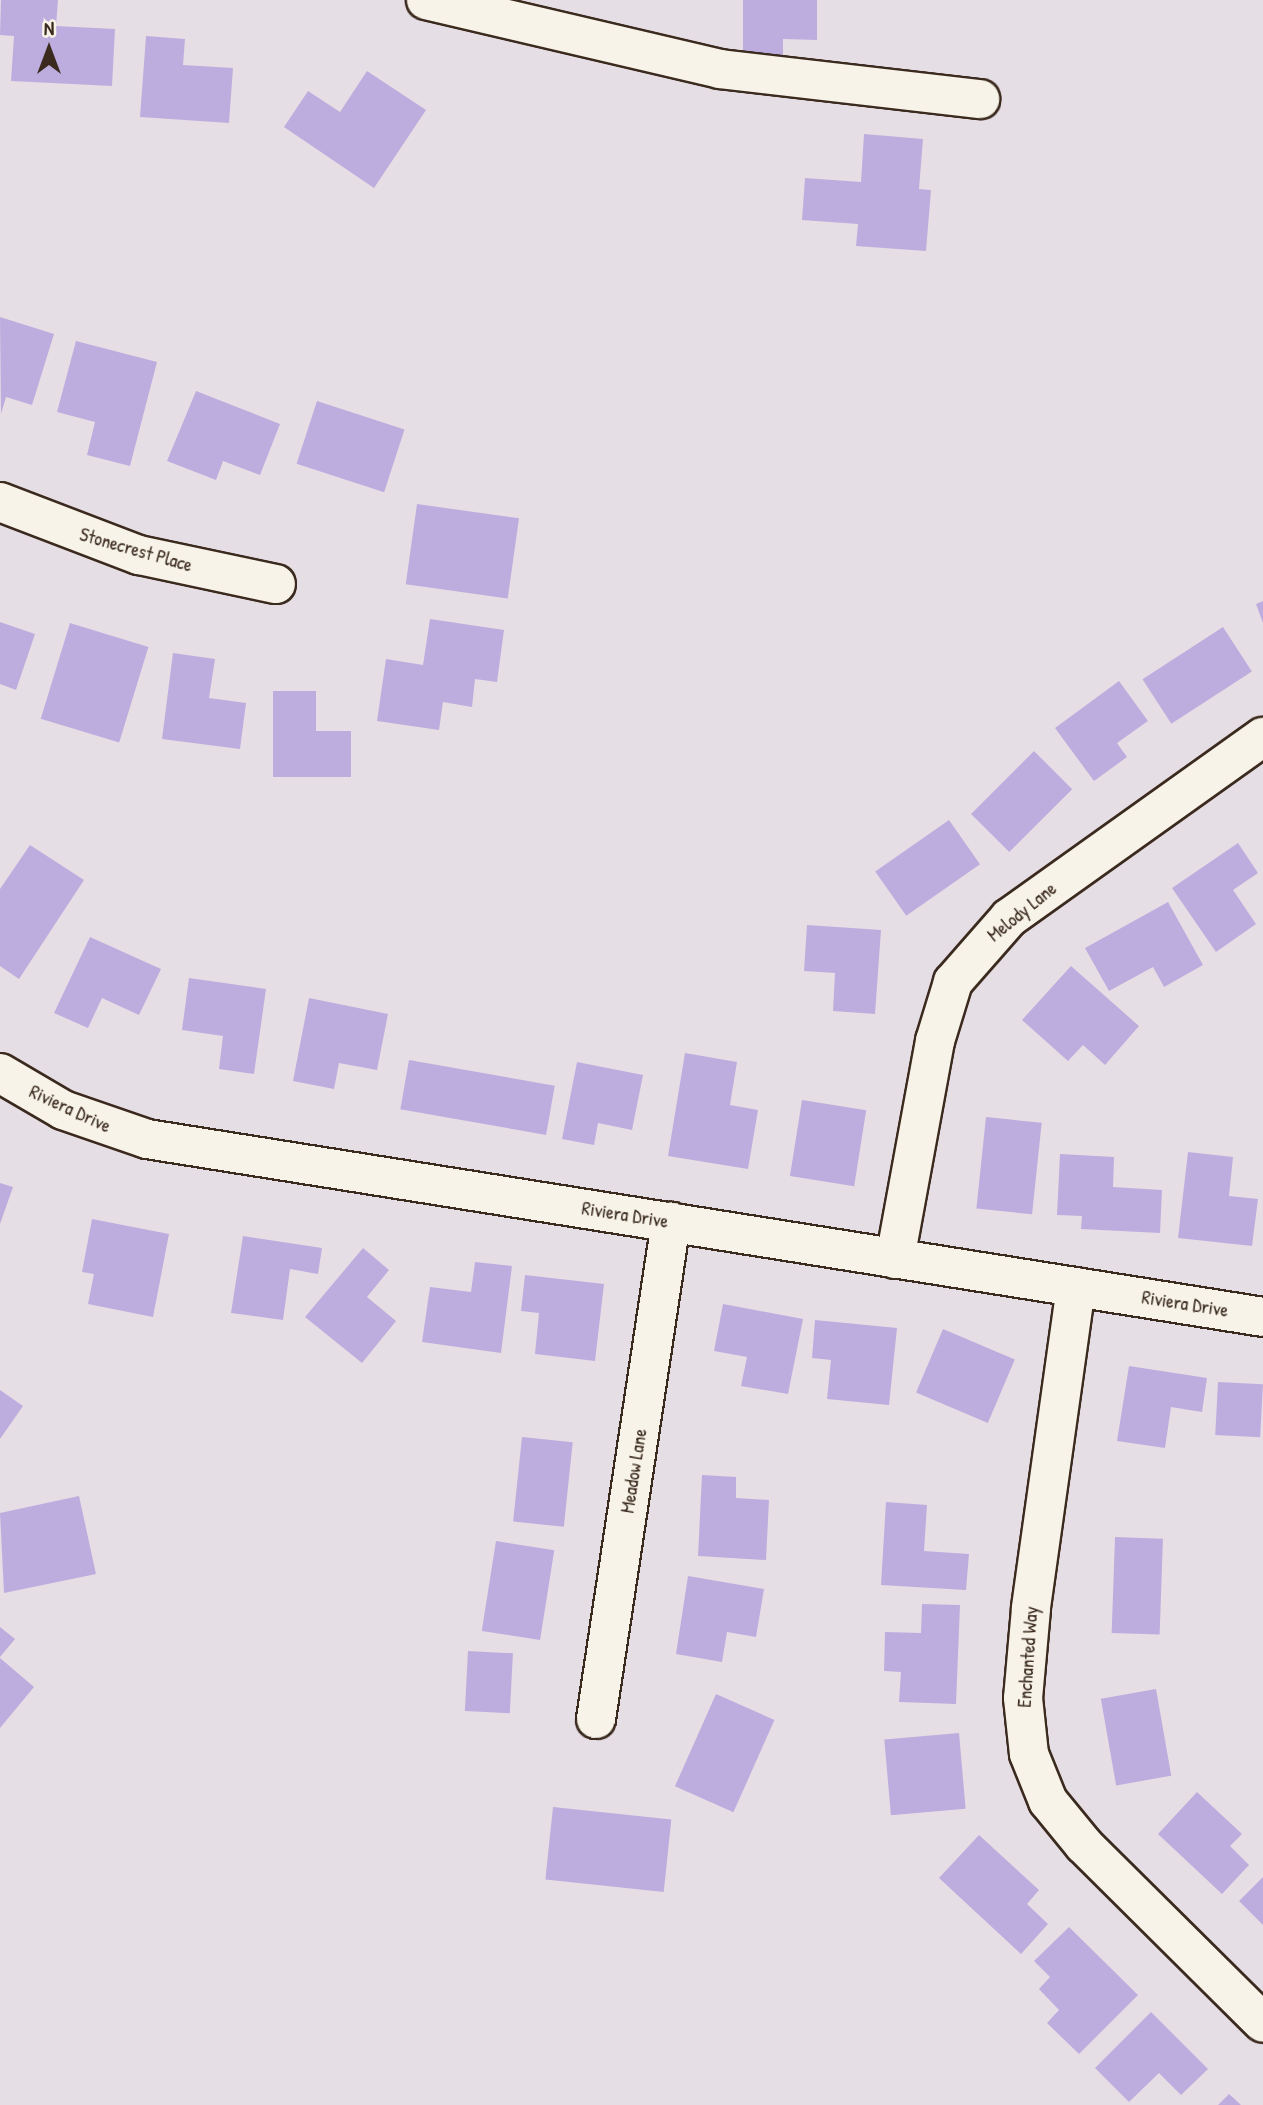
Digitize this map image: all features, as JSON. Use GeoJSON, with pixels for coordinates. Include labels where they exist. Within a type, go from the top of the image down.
{"type":"FeatureCollection","features":[{"type":"Feature","properties":{"kind":"street"},"geometry":{"type":"LineString","coordinates":[[426,0],[720,69],[980,99]]}},
{"type":"Feature","properties":{"kind":"street","name":"Stonecrest Place"},"geometry":{"type":"LineString","coordinates":[[0,502],[139,555],[276,584]]}},
{"type":"Feature","properties":{"kind":"street","name":"Melody Lane"},"geometry":{"type":"LineString","coordinates":[[895,1259],[934,1041],[953,982],[1009,918],[1263,737]]}},
{"type":"Feature","properties":{"kind":"street","name":"Riviera Drive"},"geometry":{"type":"LineString","coordinates":[[0,1073],[63,1110],[146,1139],[1263,1317]]}},
{"type":"Feature","properties":{"kind":"street","name":"Meadow Lane"},"geometry":{"type":"LineString","coordinates":[[596,1719],[671,1222]]}},
{"type":"Feature","properties":{"kind":"street","name":"Enchanted Way"},"geometry":{"type":"LineString","coordinates":[[1076,1287],[1030,1621],[1023,1698],[1029,1754],[1048,1801],[1084,1845],[1263,2023]]}},
{"type":"Feature","properties":{"kind":"building"},"geometry":{"type":"Polygon","coordinates":[[[1,0],[58,0],[56,26],[115,29],[112,86],[11,81],[14,36],[0,35],[1,0]]]}},
{"type":"Feature","properties":{"kind":"building"},"geometry":{"type":"Polygon","coordinates":[[[743,0],[817,0],[817,40],[783,39],[783,62],[743,62],[743,0]]]}},
{"type":"Feature","properties":{"kind":"building"},"geometry":{"type":"Polygon","coordinates":[[[146,36],[185,39],[183,65],[233,68],[229,123],[140,117],[146,36]]]}},
{"type":"Feature","properties":{"kind":"building"},"geometry":{"type":"Polygon","coordinates":[[[367,71],[426,110],[374,188],[284,127],[308,91],[340,112],[367,71]]]}},
{"type":"Feature","properties":{"kind":"building"},"geometry":{"type":"Polygon","coordinates":[[[864,134],[923,139],[919,189],[931,190],[926,251],[856,246],[858,224],[802,220],[805,178],[861,182],[864,134]]]}},
{"type":"Feature","properties":{"kind":"building"},"geometry":{"type":"Polygon","coordinates":[[[0,317],[54,334],[32,405],[6,397],[1,414],[0,317]]]}},
{"type":"Feature","properties":{"kind":"building"},"geometry":{"type":"Polygon","coordinates":[[[76,341],[157,362],[130,466],[87,455],[95,422],[57,412],[76,341]]]}},
{"type":"Feature","properties":{"kind":"building"},"geometry":{"type":"Polygon","coordinates":[[[196,391],[280,424],[260,475],[223,461],[216,480],[167,461],[196,391]]]}},
{"type":"Feature","properties":{"kind":"building"},"geometry":{"type":"Polygon","coordinates":[[[317,401],[404,429],[384,492],[297,464],[317,401]]]}},
{"type":"Feature","properties":{"kind":"building"},"geometry":{"type":"Polygon","coordinates":[[[417,504],[519,518],[508,599],[406,584],[417,504]]]}},
{"type":"Feature","properties":{"kind":"building"},"geometry":{"type":"Polygon","coordinates":[[[1263,601],[1263,623],[1256,604],[1263,601]]]}},
{"type":"Feature","properties":{"kind":"building"},"geometry":{"type":"Polygon","coordinates":[[[430,619],[504,630],[497,682],[475,679],[472,707],[443,702],[439,730],[377,721],[386,659],[423,665],[430,619]]]}},
{"type":"Feature","properties":{"kind":"building"},"geometry":{"type":"Polygon","coordinates":[[[0,622],[35,634],[16,690],[0,684],[0,622]]]}},
{"type":"Feature","properties":{"kind":"building"},"geometry":{"type":"Polygon","coordinates":[[[70,623],[148,647],[119,743],[41,719],[70,623]]]}},
{"type":"Feature","properties":{"kind":"building"},"geometry":{"type":"Polygon","coordinates":[[[1223,627],[1252,671],[1171,724],[1142,679],[1223,627]]]}},
{"type":"Feature","properties":{"kind":"building"},"geometry":{"type":"Polygon","coordinates":[[[173,653],[215,659],[209,698],[246,703],[240,749],[162,739],[173,653]]]}},
{"type":"Feature","properties":{"kind":"building"},"geometry":{"type":"Polygon","coordinates":[[[1119,681],[1148,721],[1117,743],[1127,757],[1094,781],[1055,728],[1119,681]]]}},
{"type":"Feature","properties":{"kind":"building"},"geometry":{"type":"Polygon","coordinates":[[[273,691],[316,691],[316,731],[351,731],[351,777],[273,777],[273,691]]]}},
{"type":"Feature","properties":{"kind":"building"},"geometry":{"type":"Polygon","coordinates":[[[1034,751],[1072,789],[1009,852],[971,814],[1034,751]]]}},
{"type":"Feature","properties":{"kind":"building"},"geometry":{"type":"Polygon","coordinates":[[[949,820],[980,864],[906,916],[875,872],[949,820]]]}},
{"type":"Feature","properties":{"kind":"building"},"geometry":{"type":"Polygon","coordinates":[[[1238,843],[1258,873],[1233,890],[1256,924],[1216,952],[1172,888],[1238,843]]]}},
{"type":"Feature","properties":{"kind":"building"},"geometry":{"type":"Polygon","coordinates":[[[30,845],[84,880],[19,979],[0,966],[0,889],[30,845]]]}},
{"type":"Feature","properties":{"kind":"building"},"geometry":{"type":"Polygon","coordinates":[[[1168,902],[1203,965],[1164,987],[1153,967],[1109,991],[1085,948],[1168,902]]]}},
{"type":"Feature","properties":{"kind":"building"},"geometry":{"type":"Polygon","coordinates":[[[807,925],[881,930],[875,1014],[833,1011],[835,973],[804,971],[807,925]]]}},
{"type":"Feature","properties":{"kind":"building"},"geometry":{"type":"Polygon","coordinates":[[[90,937],[161,969],[139,1015],[102,998],[88,1028],[54,1013],[90,937]]]}},
{"type":"Feature","properties":{"kind":"building"},"geometry":{"type":"Polygon","coordinates":[[[1071,966],[1139,1026],[1105,1065],[1083,1045],[1068,1061],[1022,1020],[1071,966]]]}},
{"type":"Feature","properties":{"kind":"building"},"geometry":{"type":"Polygon","coordinates":[[[189,978],[266,989],[254,1074],[219,1069],[223,1036],[182,1030],[189,978]]]}},
{"type":"Feature","properties":{"kind":"building"},"geometry":{"type":"Polygon","coordinates":[[[309,998],[388,1014],[377,1070],[339,1063],[334,1089],[293,1081],[309,998]]]}},
{"type":"Feature","properties":{"kind":"building"},"geometry":{"type":"Polygon","coordinates":[[[685,1053],[737,1062],[730,1105],[758,1110],[748,1169],[668,1156],[685,1053]]]}},
{"type":"Feature","properties":{"kind":"building"},"geometry":{"type":"Polygon","coordinates":[[[409,1060],[555,1086],[546,1135],[400,1109],[409,1060]]]}},
{"type":"Feature","properties":{"kind":"building"},"geometry":{"type":"Polygon","coordinates":[[[577,1062],[643,1075],[632,1130],[598,1123],[594,1145],[562,1139],[577,1062]]]}},
{"type":"Feature","properties":{"kind":"building"},"geometry":{"type":"Polygon","coordinates":[[[802,1100],[866,1110],[854,1186],[790,1176],[802,1100]]]}},
{"type":"Feature","properties":{"kind":"building"},"geometry":{"type":"Polygon","coordinates":[[[986,1117],[1042,1123],[1032,1214],[976,1208],[986,1117]]]}},
{"type":"Feature","properties":{"kind":"building"},"geometry":{"type":"Polygon","coordinates":[[[1188,1152],[1233,1157],[1229,1196],[1258,1199],[1252,1246],[1178,1238],[1188,1152]]]}},
{"type":"Feature","properties":{"kind":"building"},"geometry":{"type":"Polygon","coordinates":[[[1060,1154],[1114,1157],[1113,1187],[1162,1190],[1160,1233],[1081,1229],[1082,1216],[1057,1215],[1060,1154]]]}},
{"type":"Feature","properties":{"kind":"building"},"geometry":{"type":"Polygon","coordinates":[[[0,1183],[13,1187],[0,1224],[0,1183]]]}},
{"type":"Feature","properties":{"kind":"building"},"geometry":{"type":"Polygon","coordinates":[[[92,1219],[169,1234],[153,1317],[88,1304],[94,1274],[82,1272],[92,1219]]]}},
{"type":"Feature","properties":{"kind":"building"},"geometry":{"type":"Polygon","coordinates":[[[243,1236],[322,1248],[318,1274],[290,1269],[283,1320],[231,1313],[243,1236]]]}},
{"type":"Feature","properties":{"kind":"building"},"geometry":{"type":"Polygon","coordinates":[[[363,1248],[389,1270],[367,1297],[396,1321],[362,1363],[305,1317],[363,1248]]]}},
{"type":"Feature","properties":{"kind":"building"},"geometry":{"type":"Polygon","coordinates":[[[475,1262],[512,1266],[501,1353],[422,1342],[430,1287],[471,1292],[475,1262]]]}},
{"type":"Feature","properties":{"kind":"building"},"geometry":{"type":"Polygon","coordinates":[[[525,1275],[604,1284],[595,1361],[535,1354],[539,1313],[521,1311],[525,1275]]]}},
{"type":"Feature","properties":{"kind":"building"},"geometry":{"type":"Polygon","coordinates":[[[723,1304],[803,1319],[788,1394],[741,1386],[747,1357],[714,1351],[723,1304]]]}},
{"type":"Feature","properties":{"kind":"building"},"geometry":{"type":"Polygon","coordinates":[[[815,1320],[897,1328],[889,1405],[827,1399],[831,1360],[812,1358],[815,1320]]]}},
{"type":"Feature","properties":{"kind":"building"},"geometry":{"type":"Polygon","coordinates":[[[943,1329],[1015,1359],[988,1423],[916,1393],[943,1329]]]}},
{"type":"Feature","properties":{"kind":"building"},"geometry":{"type":"Polygon","coordinates":[[[1129,1366],[1207,1378],[1202,1412],[1171,1407],[1165,1448],[1117,1441],[1129,1366]]]}},
{"type":"Feature","properties":{"kind":"building"},"geometry":{"type":"Polygon","coordinates":[[[1218,1382],[1263,1384],[1260,1437],[1215,1435],[1218,1382]]]}},
{"type":"Feature","properties":{"kind":"building"},"geometry":{"type":"Polygon","coordinates":[[[0,1390],[23,1406],[0,1439],[0,1390]]]}},
{"type":"Feature","properties":{"kind":"building"},"geometry":{"type":"Polygon","coordinates":[[[522,1437],[573,1442],[564,1527],[513,1522],[522,1437]]]}},
{"type":"Feature","properties":{"kind":"building"},"geometry":{"type":"Polygon","coordinates":[[[702,1475],[736,1477],[736,1498],[769,1500],[766,1560],[698,1556],[702,1475]]]}},
{"type":"Feature","properties":{"kind":"building"},"geometry":{"type":"Polygon","coordinates":[[[79,1496],[96,1574],[4,1593],[0,1513],[79,1496]]]}},
{"type":"Feature","properties":{"kind":"building"},"geometry":{"type":"Polygon","coordinates":[[[886,1502],[927,1505],[924,1551],[969,1554],[966,1590],[881,1585],[886,1502]]]}},
{"type":"Feature","properties":{"kind":"building"},"geometry":{"type":"Polygon","coordinates":[[[1115,1537],[1163,1539],[1160,1635],[1112,1633],[1115,1537]]]}},
{"type":"Feature","properties":{"kind":"building"},"geometry":{"type":"Polygon","coordinates":[[[496,1541],[554,1550],[540,1640],[482,1631],[496,1541]]]}},
{"type":"Feature","properties":{"kind":"building"},"geometry":{"type":"Polygon","coordinates":[[[688,1576],[764,1589],[756,1637],[727,1632],[722,1662],[676,1654],[688,1576]]]}},
{"type":"Feature","properties":{"kind":"building"},"geometry":{"type":"Polygon","coordinates":[[[922,1604],[960,1605],[956,1704],[899,1702],[901,1672],[884,1671],[885,1632],[921,1633],[922,1604]]]}},
{"type":"Feature","properties":{"kind":"building"},"geometry":{"type":"Polygon","coordinates":[[[0,1627],[15,1639],[0,1657],[0,1627]]]}},
{"type":"Feature","properties":{"kind":"building"},"geometry":{"type":"Polygon","coordinates":[[[468,1651],[513,1653],[510,1713],[465,1711],[468,1651]]]}},
{"type":"Feature","properties":{"kind":"building"},"geometry":{"type":"Polygon","coordinates":[[[0,1658],[34,1687],[0,1728],[0,1658]]]}},
{"type":"Feature","properties":{"kind":"building"},"geometry":{"type":"Polygon","coordinates":[[[1156,1689],[1171,1776],[1116,1785],[1101,1699],[1156,1689]]]}},
{"type":"Feature","properties":{"kind":"building"},"geometry":{"type":"Polygon","coordinates":[[[716,1694],[774,1720],[733,1812],[675,1786],[716,1694]]]}},
{"type":"Feature","properties":{"kind":"building"},"geometry":{"type":"Polygon","coordinates":[[[959,1733],[966,1809],[891,1815],[884,1740],[959,1733]]]}},
{"type":"Feature","properties":{"kind":"building"},"geometry":{"type":"Polygon","coordinates":[[[1197,1792],[1242,1834],[1230,1846],[1249,1865],[1222,1894],[1158,1834],[1197,1792]]]}},
{"type":"Feature","properties":{"kind":"building"},"geometry":{"type":"Polygon","coordinates":[[[553,1807],[671,1819],[664,1892],[545,1880],[553,1807]]]}},
{"type":"Feature","properties":{"kind":"building"},"geometry":{"type":"Polygon","coordinates":[[[979,1835],[1039,1890],[1027,1904],[1048,1924],[1021,1954],[939,1878],[979,1835]]]}},
{"type":"Feature","properties":{"kind":"building"},"geometry":{"type":"Polygon","coordinates":[[[1263,1877],[1263,1925],[1239,1901],[1263,1877]]]}},
{"type":"Feature","properties":{"kind":"building"},"geometry":{"type":"Polygon","coordinates":[[[1069,1927],[1138,1995],[1079,2054],[1047,2023],[1059,2010],[1039,1989],[1050,1977],[1034,1961],[1069,1927]]]}},
{"type":"Feature","properties":{"kind":"building"},"geometry":{"type":"Polygon","coordinates":[[[1151,2012],[1208,2069],[1181,2095],[1159,2073],[1129,2102],[1095,2068],[1151,2012]]]}},
{"type":"Feature","properties":{"kind":"building"},"geometry":{"type":"Polygon","coordinates":[[[1229,2094],[1241,2105],[1218,2105],[1229,2094]]]}}]}
